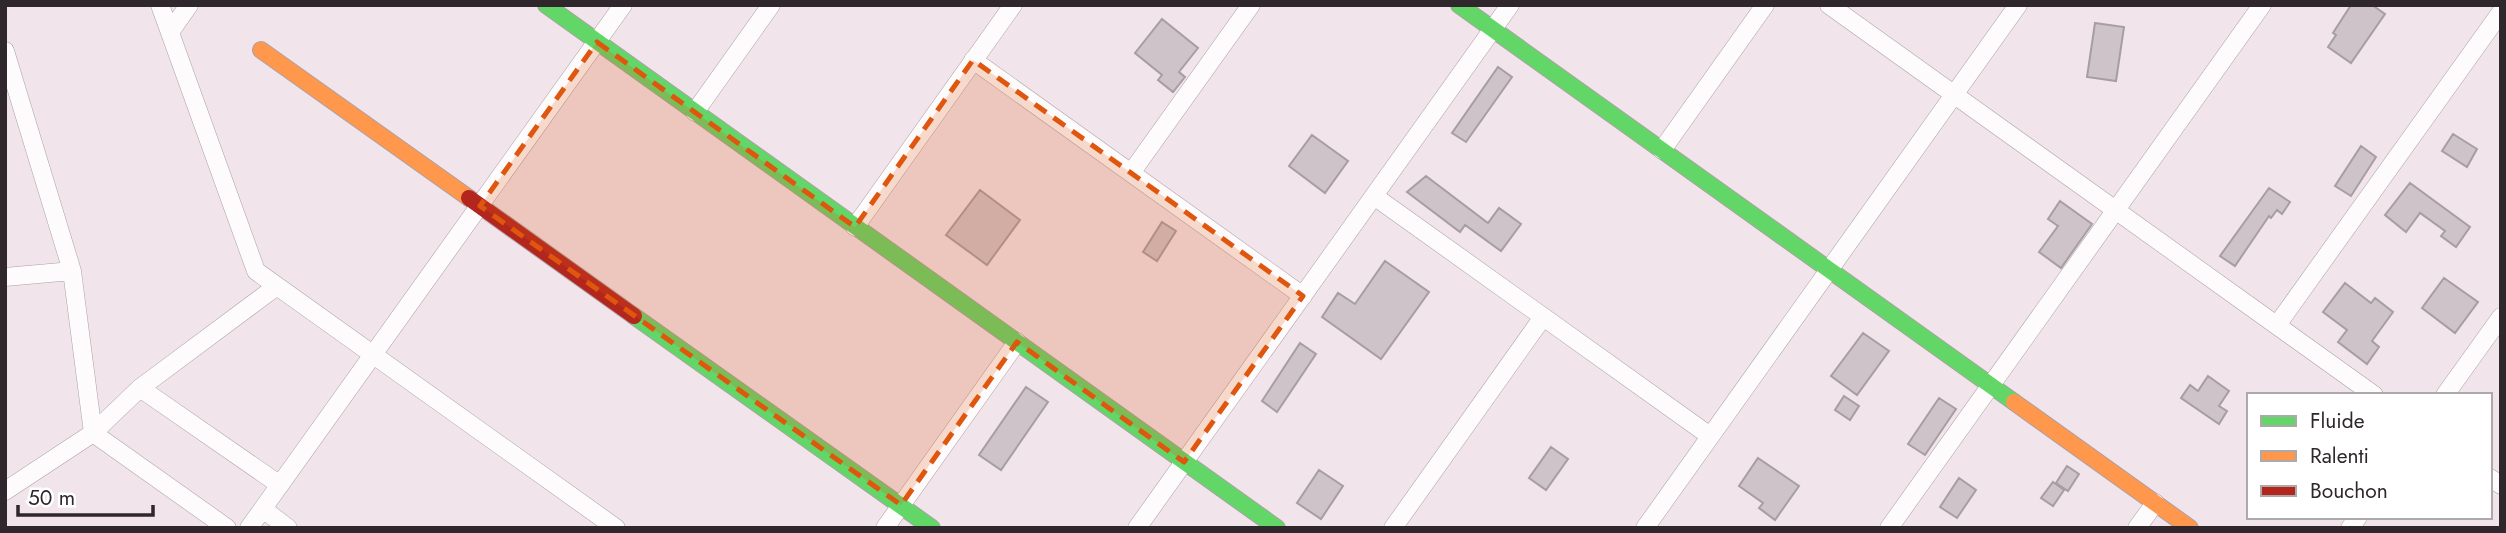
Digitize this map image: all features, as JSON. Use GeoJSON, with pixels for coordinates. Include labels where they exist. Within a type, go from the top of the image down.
{"type":"FeatureCollection","features":[{"type":"Feature","properties":{"kind":"street"},"geometry":{"type":"LineString","coordinates":[[160,5],[256,271],[616,528]]}},
{"type":"Feature","properties":{"kind":"street"},"geometry":{"type":"LineString","coordinates":[[170,32],[189,5]]}},
{"type":"Feature","properties":{"kind":"street"},"geometry":{"type":"LineString","coordinates":[[546,5],[1277,528]]}},
{"type":"Feature","properties":{"kind":"street"},"geometry":{"type":"LineString","coordinates":[[250,528],[623,5]]}},
{"type":"Feature","properties":{"kind":"street"},"geometry":{"type":"LineString","coordinates":[[695,112],[771,5]]}},
{"type":"Feature","properties":{"kind":"street"},"geometry":{"type":"LineString","coordinates":[[855,227],[1013,5]]}},
{"type":"Feature","properties":{"kind":"street"},"geometry":{"type":"LineString","coordinates":[[1131,173],[1251,5]]}},
{"type":"Feature","properties":{"kind":"street"},"geometry":{"type":"LineString","coordinates":[[1459,5],[2190,528]]}},
{"type":"Feature","properties":{"kind":"street"},"geometry":{"type":"LineString","coordinates":[[1137,528],[1510,5]]}},
{"type":"Feature","properties":{"kind":"street"},"geometry":{"type":"LineString","coordinates":[[1662,150],[1765,5]]}},
{"type":"Feature","properties":{"kind":"street"},"geometry":{"type":"LineString","coordinates":[[1829,5],[2371,393]]}},
{"type":"Feature","properties":{"kind":"street"},"geometry":{"type":"LineString","coordinates":[[1645,528],[2018,5]]}},
{"type":"Feature","properties":{"kind":"street"},"geometry":{"type":"LineString","coordinates":[[1889,528],[2262,5]]}},
{"type":"Feature","properties":{"kind":"street"},"geometry":{"type":"LineString","coordinates":[[2277,326],[2501,12]]}},
{"type":"Feature","properties":{"kind":"street"},"geometry":{"type":"LineString","coordinates":[[261,50],[932,528]]}},
{"type":"Feature","properties":{"kind":"street"},"geometry":{"type":"LineString","coordinates":[[5,51],[72,271],[93,433],[227,528]]}},
{"type":"Feature","properties":{"kind":"street"},"geometry":{"type":"LineString","coordinates":[[973,60],[1303,296]]}},
{"type":"Feature","properties":{"kind":"street"},"geometry":{"type":"LineString","coordinates":[[1374,196],[1710,436]]}},
{"type":"Feature","properties":{"kind":"street"},"geometry":{"type":"LineString","coordinates":[[5,277],[72,271]]}},
{"type":"Feature","properties":{"kind":"street"},"geometry":{"type":"LineString","coordinates":[[5,491],[93,433],[140,388],[277,286]]}},
{"type":"Feature","properties":{"kind":"street"},"geometry":{"type":"LineString","coordinates":[[1393,528],[1543,317]]}},
{"type":"Feature","properties":{"kind":"street"},"geometry":{"type":"LineString","coordinates":[[2446,393],[2501,317]]}},
{"type":"Feature","properties":{"kind":"street"},"geometry":{"type":"LineString","coordinates":[[885,528],[1017,342]]}},
{"type":"Feature","properties":{"kind":"street"},"geometry":{"type":"LineString","coordinates":[[140,388],[280,485]]}},
{"type":"Feature","properties":{"kind":"street"},"geometry":{"type":"LineString","coordinates":[[2137,528],[2155,502]]}},
{"type":"Feature","properties":{"kind":"street"},"geometry":{"type":"LineString","coordinates":[[262,509],[288,528]]}},
{"type":"Feature","properties":{"kind":"highlighted area"},"geometry":{"type":"Polygon","coordinates":[[[597,42],[855,227],[973,60],[1303,296],[1184,462],[1017,342],[901,505],[480,206],[597,42]]]}},
{"type":"Feature","properties":{"kind":"building"},"geometry":{"type":"Polygon","coordinates":[[[2351,5],[2372,5],[2385,14],[2351,63],[2328,47],[2336,35],[2333,33],[2351,5]]]}},
{"type":"Feature","properties":{"kind":"building"},"geometry":{"type":"Polygon","coordinates":[[[1162,19],[1198,48],[1179,72],[1185,77],[1173,92],[1158,80],[1162,75],[1135,53],[1162,19]]]}},
{"type":"Feature","properties":{"kind":"building"},"geometry":{"type":"Polygon","coordinates":[[[2095,23],[2124,27],[2116,81],[2087,77],[2095,23]]]}},
{"type":"Feature","properties":{"kind":"building"},"geometry":{"type":"Polygon","coordinates":[[[1498,67],[1512,77],[1466,142],[1452,133],[1498,67]]]}},
{"type":"Feature","properties":{"kind":"building"},"geometry":{"type":"Polygon","coordinates":[[[2453,134],[2477,149],[2467,167],[2442,151],[2453,134]]]}},
{"type":"Feature","properties":{"kind":"building"},"geometry":{"type":"Polygon","coordinates":[[[1312,135],[1348,161],[1325,193],[1289,166],[1312,135]]]}},
{"type":"Feature","properties":{"kind":"building"},"geometry":{"type":"Polygon","coordinates":[[[2361,146],[2376,157],[2351,196],[2335,186],[2361,146]]]}},
{"type":"Feature","properties":{"kind":"building"},"geometry":{"type":"Polygon","coordinates":[[[1426,176],[1488,223],[1499,208],[1521,224],[1501,251],[1465,225],[1460,232],[1407,192],[1426,176]]]}},
{"type":"Feature","properties":{"kind":"building"},"geometry":{"type":"Polygon","coordinates":[[[2410,183],[2470,227],[2456,247],[2441,236],[2445,231],[2420,213],[2406,232],[2385,215],[2410,183]]]}},
{"type":"Feature","properties":{"kind":"building"},"geometry":{"type":"Polygon","coordinates":[[[2269,188],[2290,202],[2282,214],[2277,210],[2271,218],[2269,216],[2235,266],[2220,256],[2269,188]]]}},
{"type":"Feature","properties":{"kind":"building"},"geometry":{"type":"Polygon","coordinates":[[[980,190],[1020,220],[987,265],[946,235],[980,190]]]}},
{"type":"Feature","properties":{"kind":"building"},"geometry":{"type":"Polygon","coordinates":[[[2060,201],[2092,224],[2061,268],[2039,252],[2058,226],[2048,219],[2060,201]]]}},
{"type":"Feature","properties":{"kind":"building"},"geometry":{"type":"Polygon","coordinates":[[[1162,222],[1176,231],[1157,261],[1143,252],[1162,222]]]}},
{"type":"Feature","properties":{"kind":"building"},"geometry":{"type":"Polygon","coordinates":[[[1385,261],[1429,292],[1381,359],[1322,317],[1338,293],[1355,304],[1385,261]]]}},
{"type":"Feature","properties":{"kind":"building"},"geometry":{"type":"Polygon","coordinates":[[[2444,278],[2478,302],[2455,333],[2422,308],[2444,278]]]}},
{"type":"Feature","properties":{"kind":"building"},"geometry":{"type":"Polygon","coordinates":[[[2345,283],[2371,303],[2375,298],[2393,312],[2372,341],[2379,347],[2367,364],[2338,342],[2347,330],[2323,312],[2345,283]]]}},
{"type":"Feature","properties":{"kind":"building"},"geometry":{"type":"Polygon","coordinates":[[[1863,333],[1889,351],[1857,395],[1831,376],[1863,333]]]}},
{"type":"Feature","properties":{"kind":"building"},"geometry":{"type":"Polygon","coordinates":[[[1300,343],[1316,354],[1277,412],[1262,401],[1300,343]]]}},
{"type":"Feature","properties":{"kind":"building"},"geometry":{"type":"Polygon","coordinates":[[[2208,376],[2229,391],[2219,406],[2227,411],[2219,424],[2181,398],[2190,385],[2198,391],[2208,376]]]}},
{"type":"Feature","properties":{"kind":"building"},"geometry":{"type":"Polygon","coordinates":[[[1026,387],[1048,402],[1001,470],[979,455],[1026,387]]]}},
{"type":"Feature","properties":{"kind":"building"},"geometry":{"type":"Polygon","coordinates":[[[1844,396],[1859,406],[1850,420],[1835,410],[1844,396]]]}},
{"type":"Feature","properties":{"kind":"building"},"geometry":{"type":"Polygon","coordinates":[[[1939,398],[1956,409],[1925,455],[1908,444],[1939,398]]]}},
{"type":"Feature","properties":{"kind":"building"},"geometry":{"type":"Polygon","coordinates":[[[1551,447],[1568,459],[1546,490],[1529,478],[1551,447]]]}},
{"type":"Feature","properties":{"kind":"building"},"geometry":{"type":"Polygon","coordinates":[[[1758,458],[1799,486],[1775,520],[1759,508],[1763,503],[1739,486],[1758,458]]]}},
{"type":"Feature","properties":{"kind":"building"},"geometry":{"type":"Polygon","coordinates":[[[2067,466],[2079,474],[2068,491],[2056,483],[2067,466]]]}},
{"type":"Feature","properties":{"kind":"building"},"geometry":{"type":"Polygon","coordinates":[[[1319,470],[1343,486],[1321,519],[1297,503],[1319,470]]]}},
{"type":"Feature","properties":{"kind":"building"},"geometry":{"type":"Polygon","coordinates":[[[1959,478],[1976,490],[1957,518],[1940,507],[1959,478]]]}},
{"type":"Feature","properties":{"kind":"building"},"geometry":{"type":"Polygon","coordinates":[[[2053,482],[2064,490],[2053,506],[2041,498],[2053,482]]]}},
{"type":"Feature","properties":{"kind":"traffic: fast"},"geometry":{"type":"LineString","coordinates":[[546,5],[1277,528]]}},
{"type":"Feature","properties":{"kind":"traffic: fast"},"geometry":{"type":"LineString","coordinates":[[1459,5],[2014,402]]}},
{"type":"Feature","properties":{"kind":"traffic: fast"},"geometry":{"type":"LineString","coordinates":[[634,316],[932,528]]}},
{"type":"Feature","properties":{"kind":"traffic: slow"},"geometry":{"type":"LineString","coordinates":[[261,50],[469,198]]}},
{"type":"Feature","properties":{"kind":"traffic: slow"},"geometry":{"type":"LineString","coordinates":[[2014,402],[2190,528]]}},
{"type":"Feature","properties":{"kind":"traffic: jam"},"geometry":{"type":"LineString","coordinates":[[469,198],[634,316]]}}]}
